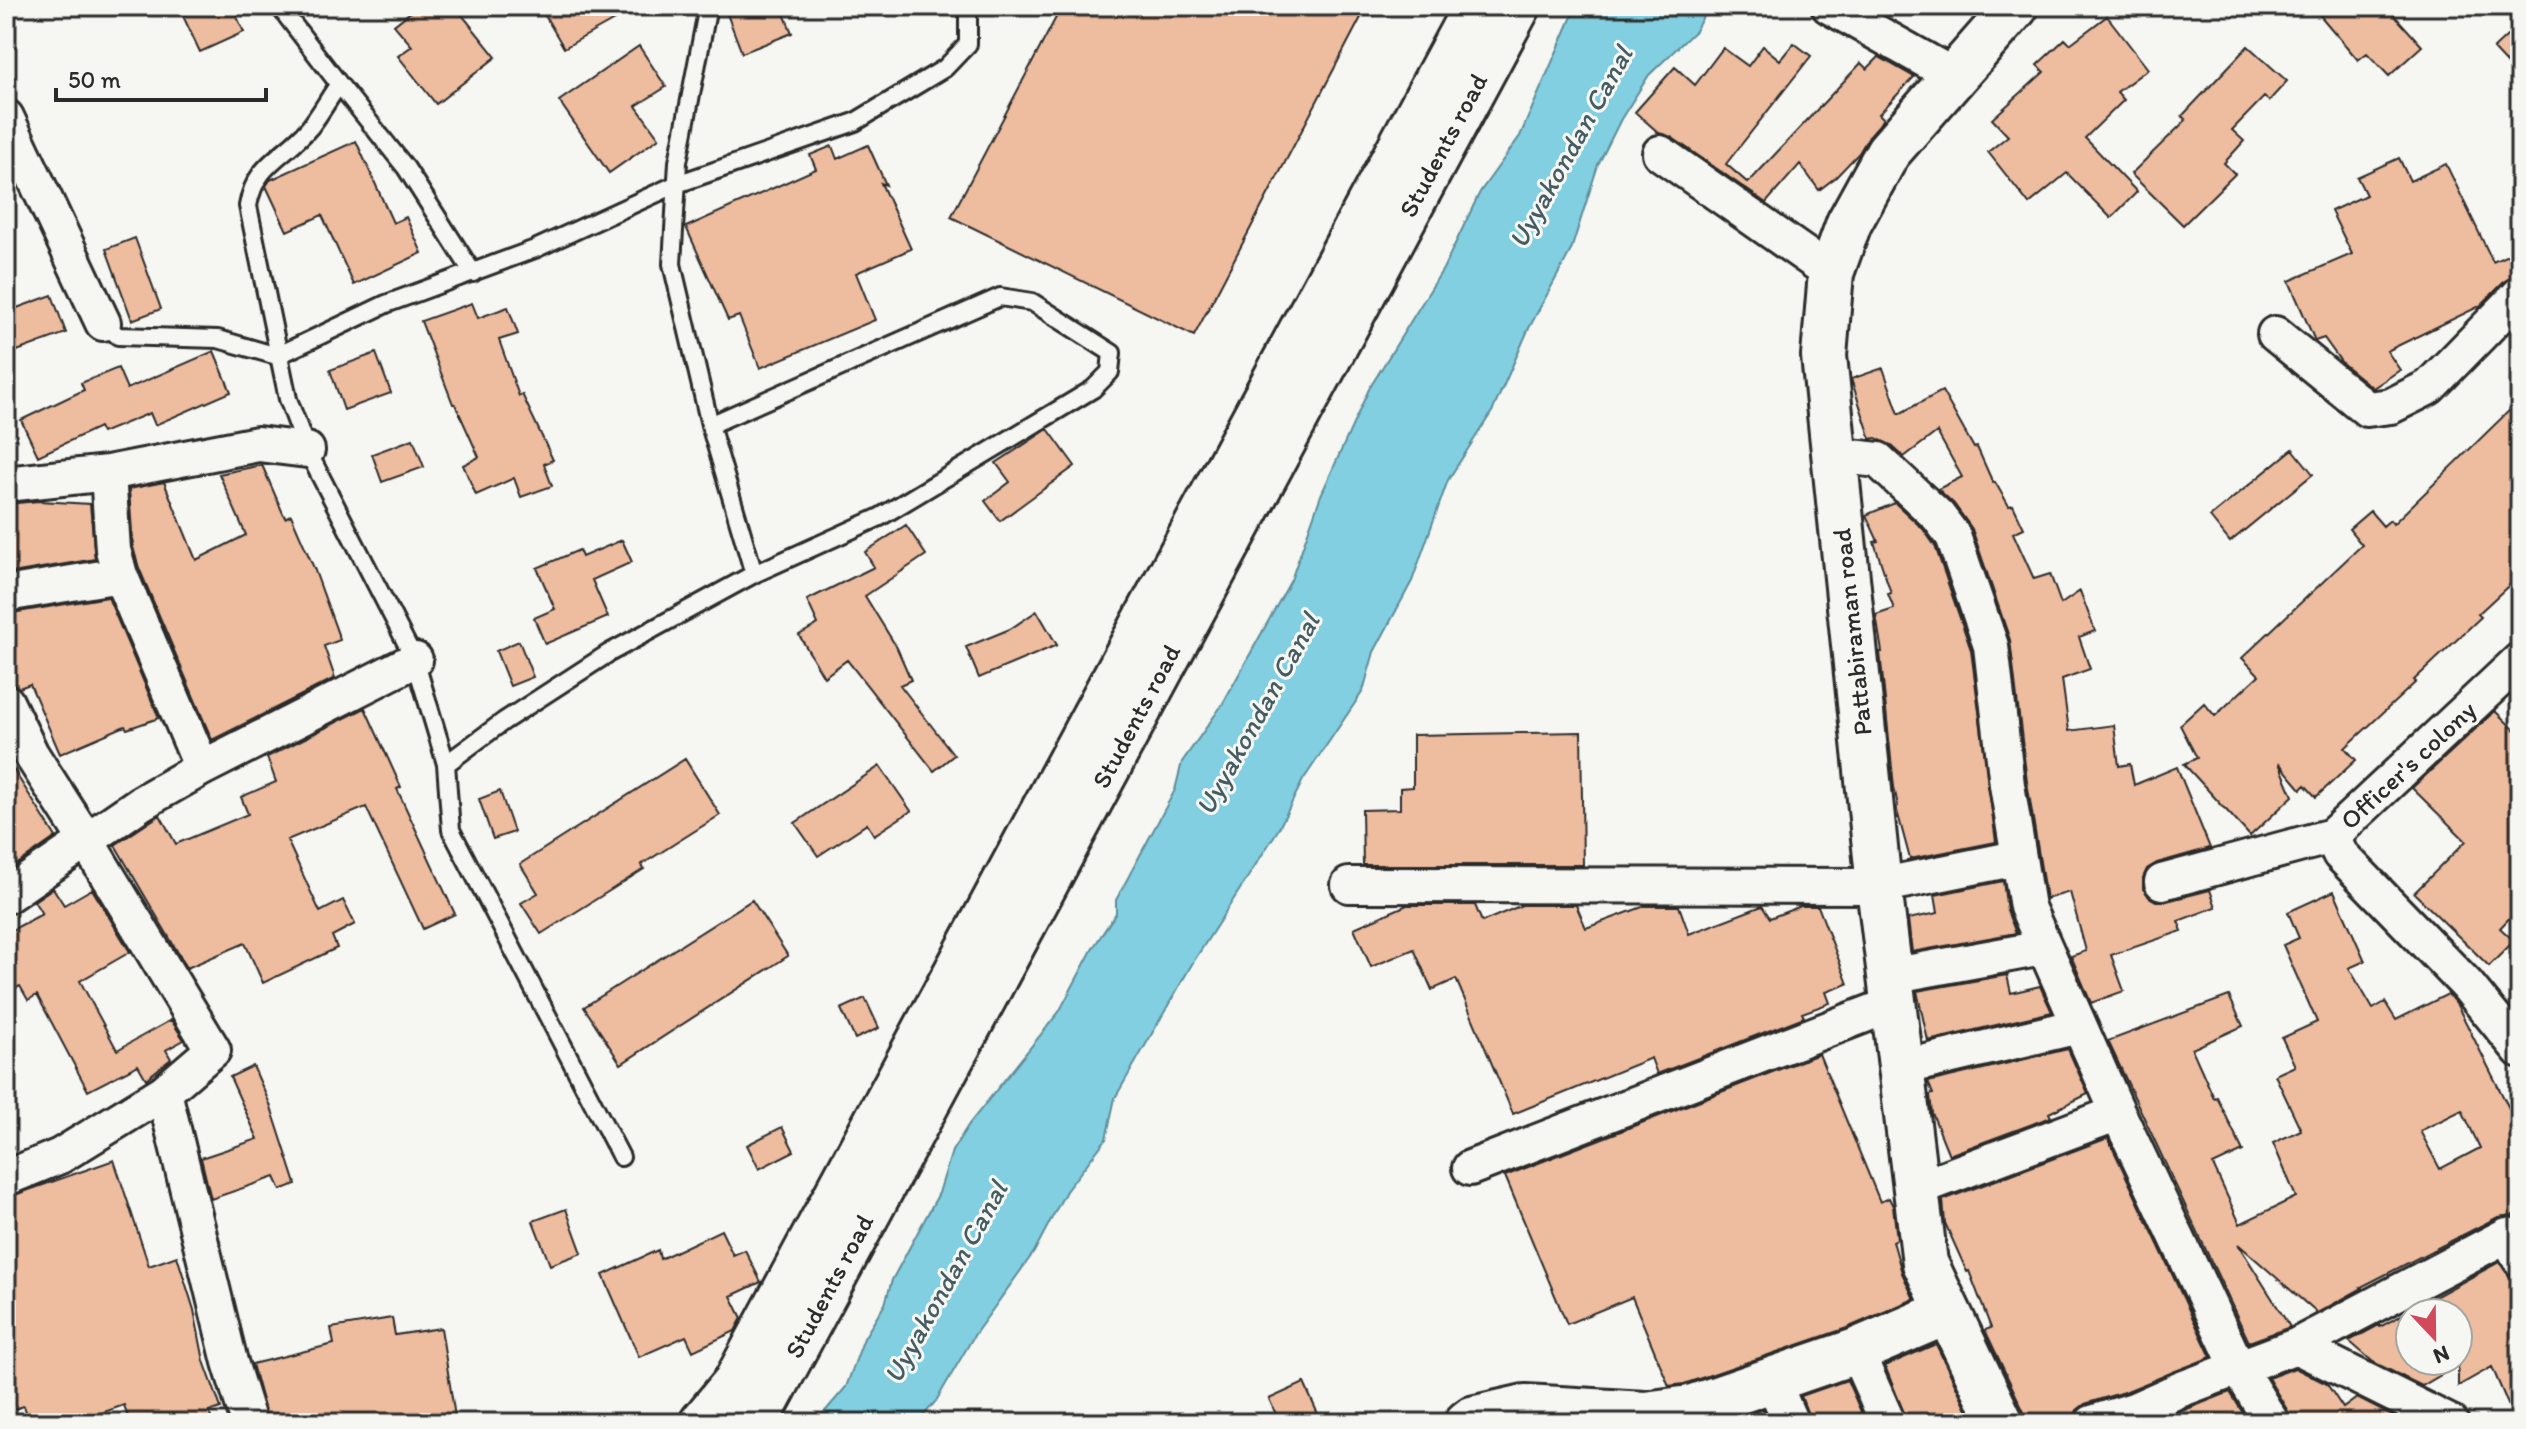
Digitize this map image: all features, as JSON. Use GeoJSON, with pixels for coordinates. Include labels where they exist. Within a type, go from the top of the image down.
{"type":"FeatureCollection","features":[{"type":"Feature","properties":{"kind":"main road"},"geometry":{"type":"LineString","coordinates":[[702,1423],[736,1382],[1476,6]]}},
{"type":"Feature","properties":{"kind":"main road","name":"Students road"},"geometry":{"type":"LineString","coordinates":[[751,1423],[763,1408],[1518,6]]}},
{"type":"Feature","properties":{"kind":"main road","name":"Pattabiraman road"},"geometry":{"type":"LineString","coordinates":[[2001,1423],[1925,1263],[1879,886],[1824,356],[1831,273],[1849,223],[1888,152],[2016,6]]}},
{"type":"Feature","properties":{"kind":"main road"},"geometry":{"type":"LineString","coordinates":[[1467,1422],[1525,1407],[1694,1416],[1947,1312]]}},
{"type":"Feature","properties":{"kind":"street"},"geometry":{"type":"LineString","coordinates":[[1829,6],[1954,76]]}},
{"type":"Feature","properties":{"kind":"street"},"geometry":{"type":"LineString","coordinates":[[6,117],[103,323]]}},
{"type":"Feature","properties":{"kind":"street"},"geometry":{"type":"LineString","coordinates":[[1660,153],[1831,273]]}},
{"type":"Feature","properties":{"kind":"street"},"geometry":{"type":"LineString","coordinates":[[2275,334],[2367,409],[2391,406],[2429,387],[2520,294]]}},
{"type":"Feature","properties":{"kind":"street"},"geometry":{"type":"LineString","coordinates":[[6,484],[108,473],[258,444],[307,450]]}},
{"type":"Feature","properties":{"kind":"street"},"geometry":{"type":"LineString","coordinates":[[1834,455],[1878,460],[1938,516],[1953,536],[1991,646],[2017,858],[2027,907],[2118,1113],[2238,1367],[2272,1423]]}},
{"type":"Feature","properties":{"kind":"street"},"geometry":{"type":"LineString","coordinates":[[108,473],[113,550],[120,575],[202,768]]}},
{"type":"Feature","properties":{"kind":"street"},"geometry":{"type":"LineString","coordinates":[[6,594],[120,575]]}},
{"type":"Feature","properties":{"kind":"street"},"geometry":{"type":"LineString","coordinates":[[6,896],[141,803],[202,768],[415,660]]}},
{"type":"Feature","properties":{"kind":"street","name":"Officer's colony"},"geometry":{"type":"LineString","coordinates":[[2332,836],[2520,660]]}},
{"type":"Feature","properties":{"kind":"street"},"geometry":{"type":"LineString","coordinates":[[6,702],[31,754],[213,1050],[164,1092],[60,1156],[6,1178]]}},
{"type":"Feature","properties":{"kind":"street"},"geometry":{"type":"LineString","coordinates":[[2162,882],[2332,836],[2340,854],[2466,984],[2520,1050]]}},
{"type":"Feature","properties":{"kind":"street"},"geometry":{"type":"LineString","coordinates":[[1349,885],[1879,886],[2017,858]]}},
{"type":"Feature","properties":{"kind":"street"},"geometry":{"type":"LineString","coordinates":[[1470,1168],[1891,990],[2043,948]]}},
{"type":"Feature","properties":{"kind":"street"},"geometry":{"type":"LineString","coordinates":[[1901,1068],[2079,1026]]}},
{"type":"Feature","properties":{"kind":"street"},"geometry":{"type":"LineString","coordinates":[[164,1092],[230,1362],[249,1423]]}},
{"type":"Feature","properties":{"kind":"street"},"geometry":{"type":"LineString","coordinates":[[1918,1188],[2118,1113]]}},
{"type":"Feature","properties":{"kind":"street"},"geometry":{"type":"LineString","coordinates":[[2092,1423],[2138,1416],[2238,1367],[2296,1346],[2516,1241]]}},
{"type":"Feature","properties":{"kind":"street"},"geometry":{"type":"LineString","coordinates":[[2296,1346],[2451,1423]]}},
{"type":"Feature","properties":{"kind":"street"},"geometry":{"type":"LineString","coordinates":[[1856,1351],[1888,1423]]}},
{"type":"Feature","properties":{"kind":"street"},"geometry":{"type":"LineString","coordinates":[[1773,1382],[1791,1423]]}},
{"type":"Feature","properties":{"kind":"lane"},"geometry":{"type":"LineString","coordinates":[[279,6],[406,168],[473,273]]}},
{"type":"Feature","properties":{"kind":"lane"},"geometry":{"type":"LineString","coordinates":[[708,6],[678,162],[672,264],[710,425],[754,574]]}},
{"type":"Feature","properties":{"kind":"lane"},"geometry":{"type":"LineString","coordinates":[[103,323],[118,336],[218,339],[277,356],[386,304],[535,249],[677,184],[855,122],[945,68],[968,44],[968,6]]}},
{"type":"Feature","properties":{"kind":"lane"},"geometry":{"type":"LineString","coordinates":[[339,84],[309,128],[261,171],[251,190],[248,206],[288,399],[307,450],[415,660],[446,764],[451,830],[621,1157]]}},
{"type":"Feature","properties":{"kind":"lane"},"geometry":{"type":"LineString","coordinates":[[446,764],[504,721],[609,653],[754,574],[880,517],[1093,389],[1110,372],[1112,353],[1032,302],[1000,297],[710,425]]}},
{"type":"Feature","properties":{"kind":"water","name":"Uyyakondan Canal"},"geometry":{"type":"Polygon","coordinates":[[[1580,6],[1709,6],[1695,31],[1649,75],[1621,119],[1598,165],[1571,250],[1528,330],[1493,410],[1448,480],[1412,581],[1374,652],[1363,691],[1303,780],[1278,830],[1192,964],[1115,1098],[1106,1139],[1066,1191],[1034,1252],[975,1334],[936,1401],[917,1423],[815,1423],[846,1387],[864,1338],[885,1304],[892,1280],[939,1193],[952,1151],[969,1124],[1059,1012],[1093,948],[1116,913],[1116,900],[1175,790],[1182,762],[1222,705],[1291,580],[1321,495],[1369,389],[1443,269],[1480,192],[1520,136],[1573,14],[1580,6]]]}},
{"type":"Feature","properties":{"kind":"building"},"geometry":{"type":"Polygon","coordinates":[[[206,6],[232,6],[244,32],[200,52],[183,16],[206,6]]]}},
{"type":"Feature","properties":{"kind":"building"},"geometry":{"type":"Polygon","coordinates":[[[418,6],[455,6],[496,57],[436,104],[398,56],[412,46],[394,25],[418,6]]]}},
{"type":"Feature","properties":{"kind":"building"},"geometry":{"type":"Polygon","coordinates":[[[560,6],[639,6],[564,48],[544,14],[560,6]]]}},
{"type":"Feature","properties":{"kind":"building"},"geometry":{"type":"Polygon","coordinates":[[[724,6],[781,6],[792,33],[742,53],[724,6]]]}},
{"type":"Feature","properties":{"kind":"building"},"geometry":{"type":"Polygon","coordinates":[[[1062,6],[1367,6],[1194,336],[951,217],[1062,6]]]}},
{"type":"Feature","properties":{"kind":"building"},"geometry":{"type":"Polygon","coordinates":[[[2312,6],[2386,6],[2422,46],[2389,76],[2367,53],[2358,60],[2312,6]]]}},
{"type":"Feature","properties":{"kind":"building"},"geometry":{"type":"Polygon","coordinates":[[[2107,16],[2148,69],[2117,92],[2124,100],[2085,138],[2137,192],[2111,218],[2067,173],[2029,204],[1988,152],[2008,136],[1992,119],[2044,72],[2037,65],[2065,39],[2070,44],[2107,16]]]}},
{"type":"Feature","properties":{"kind":"building"},"geometry":{"type":"Polygon","coordinates":[[[2520,24],[2520,78],[2493,49],[2520,24]]]}},
{"type":"Feature","properties":{"kind":"building"},"geometry":{"type":"Polygon","coordinates":[[[1794,43],[1811,56],[1726,164],[1748,183],[1861,63],[1867,69],[1879,57],[1914,77],[1879,114],[1884,119],[1859,153],[1819,190],[1800,164],[1766,203],[1671,137],[1659,133],[1635,112],[1675,67],[1695,85],[1723,48],[1748,66],[1763,46],[1780,60],[1794,43]]]}},
{"type":"Feature","properties":{"kind":"building"},"geometry":{"type":"Polygon","coordinates":[[[639,46],[666,87],[636,106],[659,138],[609,173],[559,101],[639,46]]]}},
{"type":"Feature","properties":{"kind":"building"},"geometry":{"type":"Polygon","coordinates":[[[2248,46],[2287,81],[2269,101],[2264,97],[2232,130],[2244,141],[2224,163],[2235,174],[2183,225],[2131,174],[2186,120],[2182,116],[2248,46]]]}},
{"type":"Feature","properties":{"kind":"building"},"geometry":{"type":"Polygon","coordinates":[[[356,141],[393,223],[406,217],[422,253],[354,285],[322,215],[287,231],[266,186],[270,180],[356,141]]]}},
{"type":"Feature","properties":{"kind":"building"},"geometry":{"type":"Polygon","coordinates":[[[868,145],[886,185],[881,183],[911,249],[856,273],[875,320],[760,368],[739,316],[728,320],[686,227],[816,169],[810,155],[832,146],[837,159],[868,145]]]}},
{"type":"Feature","properties":{"kind":"building"},"geometry":{"type":"Polygon","coordinates":[[[2399,158],[2410,181],[2446,164],[2493,262],[2520,249],[2520,275],[2506,280],[2480,306],[2387,351],[2400,370],[2373,388],[2342,363],[2324,338],[2315,341],[2289,281],[2352,254],[2331,211],[2366,195],[2357,177],[2399,158]]]}},
{"type":"Feature","properties":{"kind":"building"},"geometry":{"type":"Polygon","coordinates":[[[135,238],[161,309],[132,320],[106,249],[135,238]]]}},
{"type":"Feature","properties":{"kind":"building"},"geometry":{"type":"Polygon","coordinates":[[[52,295],[66,333],[6,355],[6,312],[52,295]]]}},
{"type":"Feature","properties":{"kind":"building"},"geometry":{"type":"Polygon","coordinates":[[[472,303],[478,318],[508,307],[518,334],[499,340],[519,396],[522,394],[553,460],[544,464],[552,486],[521,497],[514,478],[476,495],[463,465],[479,457],[453,404],[421,321],[472,303]]]}},
{"type":"Feature","properties":{"kind":"building"},"geometry":{"type":"Polygon","coordinates":[[[214,351],[231,392],[155,425],[150,413],[102,433],[99,427],[38,456],[21,420],[84,390],[81,383],[118,368],[127,389],[214,351]]]}},
{"type":"Feature","properties":{"kind":"building"},"geometry":{"type":"Polygon","coordinates":[[[376,353],[391,393],[344,410],[330,370],[376,353]]]}},
{"type":"Feature","properties":{"kind":"building"},"geometry":{"type":"Polygon","coordinates":[[[1883,368],[1899,414],[1942,391],[1974,448],[1977,447],[1993,483],[2009,506],[2013,505],[2024,528],[2013,533],[2034,579],[2050,574],[2061,604],[2080,591],[2095,631],[2079,637],[2090,669],[2062,679],[2069,731],[2114,725],[2119,766],[2130,764],[2134,785],[2177,767],[2210,848],[2157,863],[2147,869],[2143,888],[2156,901],[2210,890],[2216,907],[2178,921],[2182,931],[2111,955],[2124,991],[2091,1003],[2071,956],[2086,951],[2070,892],[2046,899],[2027,782],[2010,640],[1972,529],[1954,504],[1938,489],[1962,477],[1937,432],[1904,457],[1891,445],[1871,439],[1851,379],[1883,368]]]}},
{"type":"Feature","properties":{"kind":"building"},"geometry":{"type":"Polygon","coordinates":[[[2520,400],[2520,575],[2478,614],[2481,617],[2414,680],[2416,682],[2345,748],[2356,760],[2316,797],[2305,785],[2301,789],[2279,763],[2293,796],[2250,836],[2184,764],[2197,758],[2180,725],[2204,703],[2215,716],[2259,675],[2242,658],[2362,545],[2349,529],[2370,511],[2383,526],[2390,520],[2393,524],[2520,400]]]}},
{"type":"Feature","properties":{"kind":"building"},"geometry":{"type":"Polygon","coordinates":[[[1048,429],[1075,466],[1000,521],[985,501],[1010,482],[996,463],[1048,429]]]}},
{"type":"Feature","properties":{"kind":"building"},"geometry":{"type":"Polygon","coordinates":[[[413,439],[424,467],[382,482],[372,454],[413,439]]]}},
{"type":"Feature","properties":{"kind":"building"},"geometry":{"type":"Polygon","coordinates":[[[2293,449],[2313,474],[2230,542],[2210,517],[2293,449]]]}},
{"type":"Feature","properties":{"kind":"building"},"geometry":{"type":"Polygon","coordinates":[[[262,465],[285,518],[291,515],[340,640],[324,646],[335,678],[212,740],[139,568],[133,547],[129,489],[164,482],[196,560],[246,535],[219,474],[262,465]]]}},
{"type":"Feature","properties":{"kind":"building"},"geometry":{"type":"Polygon","coordinates":[[[39,501],[90,504],[95,559],[6,574],[6,504],[39,501]]]}},
{"type":"Feature","properties":{"kind":"building"},"geometry":{"type":"Polygon","coordinates":[[[1895,503],[1923,529],[1935,546],[1971,650],[1996,842],[1910,859],[1896,807],[1876,615],[1894,609],[1874,542],[1878,541],[1866,515],[1895,503]]]}},
{"type":"Feature","properties":{"kind":"building"},"geometry":{"type":"Polygon","coordinates":[[[906,525],[926,555],[865,596],[897,648],[911,680],[900,685],[954,755],[934,771],[847,660],[824,677],[799,635],[818,624],[807,600],[874,567],[865,552],[906,525]]]}},
{"type":"Feature","properties":{"kind":"building"},"geometry":{"type":"Polygon","coordinates":[[[622,540],[632,562],[592,580],[608,617],[545,644],[534,618],[555,609],[537,568],[579,550],[582,557],[622,540]]]}},
{"type":"Feature","properties":{"kind":"building"},"geometry":{"type":"Polygon","coordinates":[[[108,597],[159,718],[127,729],[125,726],[60,754],[30,684],[19,688],[14,684],[6,655],[6,614],[108,597]]]}},
{"type":"Feature","properties":{"kind":"building"},"geometry":{"type":"Polygon","coordinates":[[[1037,611],[1057,645],[979,678],[966,647],[1010,629],[1037,611]]]}},
{"type":"Feature","properties":{"kind":"building"},"geometry":{"type":"Polygon","coordinates":[[[519,641],[533,677],[510,686],[496,651],[519,641]]]}},
{"type":"Feature","properties":{"kind":"building"},"geometry":{"type":"Polygon","coordinates":[[[365,708],[401,787],[397,789],[455,914],[423,929],[366,807],[287,840],[320,912],[343,900],[355,924],[332,936],[337,948],[263,983],[245,943],[187,968],[115,845],[160,815],[176,844],[248,814],[241,797],[276,782],[267,757],[365,708]]]}},
{"type":"Feature","properties":{"kind":"building"},"geometry":{"type":"Polygon","coordinates":[[[2495,711],[2520,735],[2520,907],[2500,928],[2514,941],[2489,966],[2414,893],[2466,841],[2412,788],[2495,711]]]}},
{"type":"Feature","properties":{"kind":"building"},"geometry":{"type":"Polygon","coordinates":[[[1581,732],[1583,865],[1363,865],[1362,810],[1400,809],[1400,788],[1413,787],[1413,735],[1581,732]]]}},
{"type":"Feature","properties":{"kind":"building"},"geometry":{"type":"Polygon","coordinates":[[[6,758],[56,837],[6,872],[6,758]]]}},
{"type":"Feature","properties":{"kind":"building"},"geometry":{"type":"Polygon","coordinates":[[[685,759],[720,815],[641,865],[644,869],[541,934],[521,903],[538,893],[520,864],[685,759]]]}},
{"type":"Feature","properties":{"kind":"building"},"geometry":{"type":"Polygon","coordinates":[[[880,766],[911,811],[874,835],[867,824],[818,856],[795,823],[880,766]]]}},
{"type":"Feature","properties":{"kind":"building"},"geometry":{"type":"Polygon","coordinates":[[[500,791],[514,832],[493,839],[479,799],[500,791]]]}},
{"type":"Feature","properties":{"kind":"building"},"geometry":{"type":"Polygon","coordinates":[[[2003,881],[2007,911],[2016,933],[1912,952],[1908,919],[1938,913],[1935,895],[2003,881]]]}},
{"type":"Feature","properties":{"kind":"building"},"geometry":{"type":"Polygon","coordinates":[[[53,888],[64,905],[92,889],[130,952],[80,981],[117,1050],[171,1020],[184,1040],[166,1050],[171,1059],[146,1079],[138,1065],[88,1091],[37,995],[28,1000],[20,986],[6,993],[6,933],[42,914],[34,901],[53,888]]]}},
{"type":"Feature","properties":{"kind":"building"},"geometry":{"type":"Polygon","coordinates":[[[2334,891],[2365,961],[2349,968],[2373,1009],[2385,1002],[2396,1020],[2448,994],[2457,1005],[2520,1130],[2520,1214],[2498,1217],[2317,1313],[2238,1244],[2290,1327],[2249,1342],[2108,1041],[2229,996],[2243,1026],[2192,1049],[2243,1151],[2213,1165],[2240,1224],[2296,1197],[2273,1143],[2301,1130],[2275,1075],[2295,1066],[2282,1038],[2317,1022],[2283,945],[2299,938],[2288,912],[2334,891]],[[2462,1110],[2420,1131],[2440,1169],[2480,1148],[2462,1110]]]}},
{"type":"Feature","properties":{"kind":"building"},"geometry":{"type":"Polygon","coordinates":[[[752,900],[788,956],[621,1064],[584,1007],[752,900]]]}},
{"type":"Feature","properties":{"kind":"building"},"geometry":{"type":"Polygon","coordinates":[[[1407,905],[1475,905],[1482,922],[1522,905],[1576,905],[1586,928],[1645,906],[1679,906],[1689,934],[1762,906],[1770,918],[1801,906],[1818,906],[1848,984],[1826,992],[1830,1003],[1802,1013],[1804,1017],[1657,1074],[1651,1058],[1513,1114],[1456,979],[1432,990],[1414,949],[1371,967],[1354,928],[1407,905]]]}},
{"type":"Feature","properties":{"kind":"building"},"geometry":{"type":"Polygon","coordinates":[[[2007,975],[2011,993],[2040,986],[2052,1012],[1928,1041],[1917,991],[2007,975]]]}},
{"type":"Feature","properties":{"kind":"building"},"geometry":{"type":"Polygon","coordinates":[[[865,998],[879,1028],[855,1039],[841,1009],[865,998]]]}},
{"type":"Feature","properties":{"kind":"building"},"geometry":{"type":"Polygon","coordinates":[[[2068,1049],[2088,1094],[2049,1113],[2051,1117],[1949,1155],[1932,1113],[1930,1095],[1933,1094],[1928,1082],[2068,1049]]]}},
{"type":"Feature","properties":{"kind":"building"},"geometry":{"type":"Polygon","coordinates":[[[1819,1054],[1880,1202],[1889,1198],[1893,1206],[1897,1239],[1893,1241],[1902,1273],[1914,1299],[1847,1328],[1684,1384],[1669,1386],[1632,1297],[1567,1324],[1505,1176],[1819,1054]]]}},
{"type":"Feature","properties":{"kind":"building"},"geometry":{"type":"Polygon","coordinates":[[[253,1066],[270,1104],[296,1184],[281,1190],[275,1177],[211,1199],[201,1158],[258,1139],[230,1077],[253,1066]]]}},
{"type":"Feature","properties":{"kind":"building"},"geometry":{"type":"Polygon","coordinates":[[[782,1127],[794,1151],[759,1169],[747,1145],[782,1127]]]}},
{"type":"Feature","properties":{"kind":"building"},"geometry":{"type":"Polygon","coordinates":[[[2108,1138],[2211,1357],[2127,1391],[2085,1404],[2077,1410],[2073,1423],[2026,1423],[2024,1412],[1985,1330],[1991,1328],[1969,1271],[1945,1223],[1943,1200],[2108,1138]]]}},
{"type":"Feature","properties":{"kind":"building"},"geometry":{"type":"Polygon","coordinates":[[[114,1160],[149,1266],[177,1256],[194,1310],[204,1361],[221,1408],[209,1412],[213,1423],[130,1423],[124,1405],[73,1423],[30,1423],[24,1406],[14,1409],[6,1380],[6,1198],[114,1160]]]}},
{"type":"Feature","properties":{"kind":"building"},"geometry":{"type":"Polygon","coordinates":[[[566,1209],[582,1253],[550,1265],[533,1221],[566,1209]]]}},
{"type":"Feature","properties":{"kind":"building"},"geometry":{"type":"Polygon","coordinates":[[[721,1230],[733,1255],[745,1250],[761,1282],[731,1296],[742,1318],[735,1331],[693,1351],[686,1336],[639,1357],[603,1275],[658,1250],[660,1259],[721,1230]]]}},
{"type":"Feature","properties":{"kind":"building"},"geometry":{"type":"Polygon","coordinates":[[[2499,1262],[2509,1276],[2520,1279],[2520,1423],[2516,1423],[2492,1367],[2458,1386],[2458,1377],[2474,1377],[2474,1297],[2435,1297],[2499,1262]]]}},
{"type":"Feature","properties":{"kind":"building"},"geometry":{"type":"Polygon","coordinates":[[[392,1318],[395,1335],[441,1328],[456,1423],[268,1423],[252,1364],[334,1344],[331,1328],[392,1318]]]}},
{"type":"Feature","properties":{"kind":"building"},"geometry":{"type":"Polygon","coordinates":[[[2394,1319],[2394,1372],[2373,1362],[2349,1341],[2394,1319]]]}},
{"type":"Feature","properties":{"kind":"building"},"geometry":{"type":"Polygon","coordinates":[[[1936,1344],[1973,1423],[1908,1423],[1885,1366],[1936,1344]]]}},
{"type":"Feature","properties":{"kind":"building"},"geometry":{"type":"Polygon","coordinates":[[[2295,1368],[2327,1384],[2343,1408],[2357,1398],[2406,1423],[2292,1423],[2268,1378],[2295,1368]]]}},
{"type":"Feature","properties":{"kind":"building"},"geometry":{"type":"Polygon","coordinates":[[[2404,1377],[2437,1377],[2422,1386],[2404,1377]]]}},
{"type":"Feature","properties":{"kind":"building"},"geometry":{"type":"Polygon","coordinates":[[[1847,1380],[1866,1423],[1811,1423],[1801,1396],[1847,1380]]]}},
{"type":"Feature","properties":{"kind":"building"},"geometry":{"type":"Polygon","coordinates":[[[1304,1383],[1322,1423],[1280,1423],[1269,1399],[1304,1383]]]}},
{"type":"Feature","properties":{"kind":"building"},"geometry":{"type":"Polygon","coordinates":[[[2230,1392],[2249,1423],[2154,1423],[2187,1409],[2230,1392]]]}},
{"type":"Feature","properties":{"kind":"building"},"geometry":{"type":"Polygon","coordinates":[[[1763,1409],[1769,1423],[1723,1423],[1763,1409]]]}}]}
